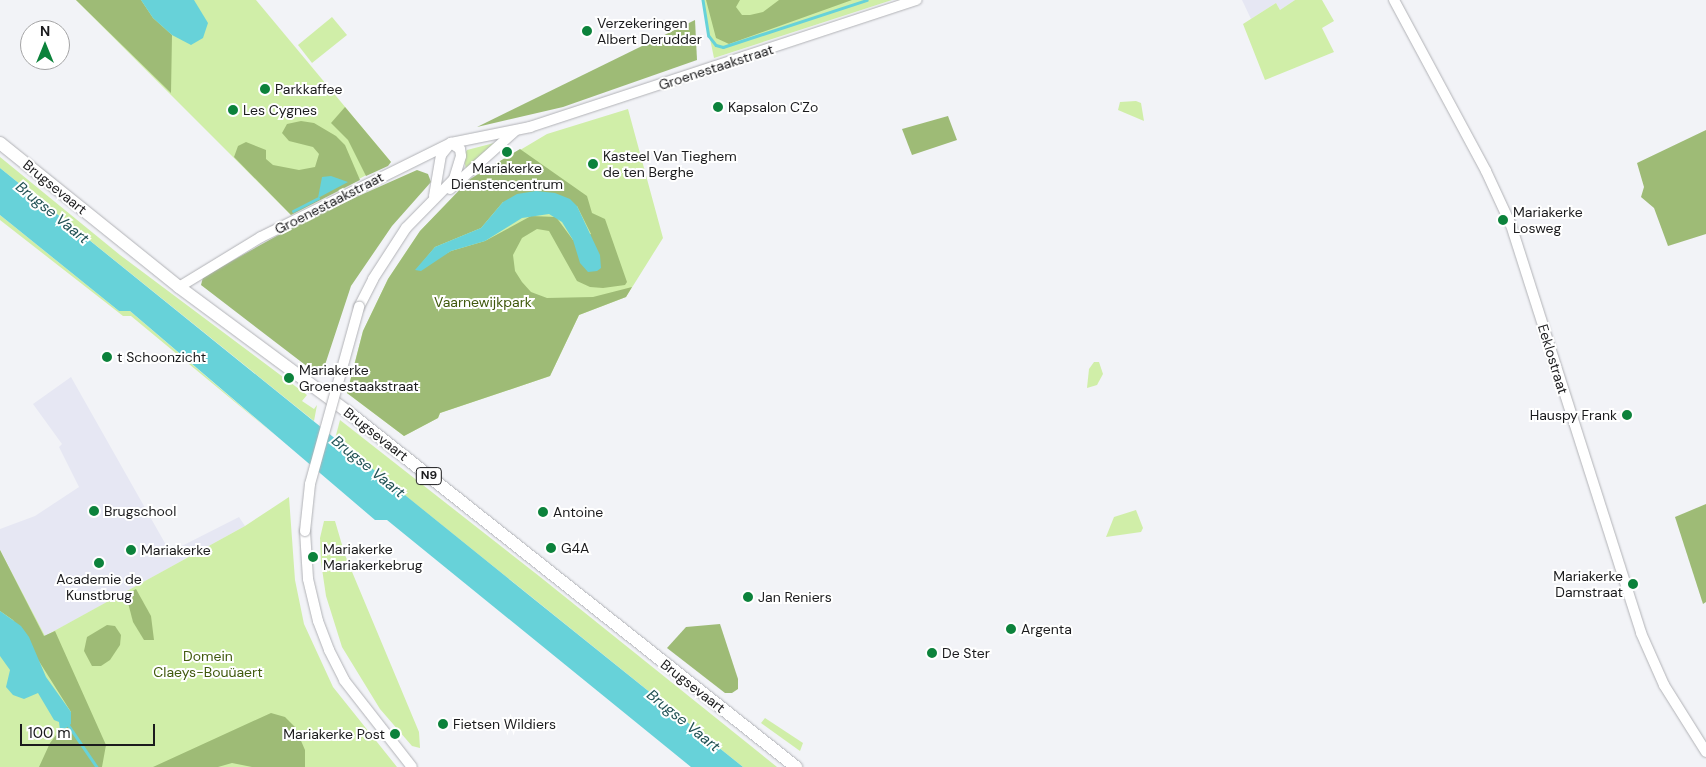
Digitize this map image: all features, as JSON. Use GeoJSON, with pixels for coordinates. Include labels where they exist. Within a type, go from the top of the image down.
{"type":"FeatureCollection","features":[{"type":"Feature","properties":{"kind":"main road","name":"Brugsevaart"},"geometry":{"type":"LineString","coordinates":[[0,142],[180,287],[356,418],[796,767]]}},
{"type":"Feature","properties":{"kind":"street","name":"Groenestaakstraat"},"geometry":{"type":"LineString","coordinates":[[180,287],[261,237],[451,143],[515,131],[917,0]]}},
{"type":"Feature","properties":{"kind":"street","name":"Eeklostraat"},"geometry":{"type":"LineString","coordinates":[[1394,0],[1493,184],[1511,225],[1641,633],[1664,685],[1706,752]]}},
{"type":"Feature","properties":{"kind":"street","name":"Groenestaakstraat"},"geometry":{"type":"LineString","coordinates":[[434,197],[456,187],[515,131]]}},
{"type":"Feature","properties":{"kind":"street"},"geometry":{"type":"LineString","coordinates":[[412,767],[344,680],[329,650],[310,588],[305,531],[310,484],[359,307],[372,279],[406,228],[434,197],[454,179],[460,168],[460,148],[451,143],[441,155],[434,197]]}},
{"type":"Feature","properties":{"kind":"shaded area"},"geometry":{"type":"Polygon","coordinates":[[[1242,0],[1295,0],[1280,10],[1276,3],[1251,19],[1242,0]]]}},
{"type":"Feature","properties":{"kind":"shaded area","name":"Brugschool"},"geometry":{"type":"Polygon","coordinates":[[[71,377],[170,552],[239,517],[245,526],[44,637],[0,550],[0,529],[35,516],[79,487],[59,447],[62,444],[33,404],[71,377]]]}},
{"type":"Feature","properties":{"kind":"green space"},"geometry":{"type":"Polygon","coordinates":[[[76,0],[256,0],[391,162],[291,215],[76,0]]]}},
{"type":"Feature","properties":{"kind":"green space"},"geometry":{"type":"Polygon","coordinates":[[[76,0],[141,0],[153,18],[172,35],[171,93],[76,0]]]}},
{"type":"Feature","properties":{"kind":"green space"},"geometry":{"type":"Polygon","coordinates":[[[702,0],[892,0],[714,58],[702,0]]]}},
{"type":"Feature","properties":{"kind":"green space"},"geometry":{"type":"Polygon","coordinates":[[[706,0],[740,0],[736,7],[742,15],[750,15],[763,12],[779,0],[852,0],[729,44],[716,38],[706,0]]]}},
{"type":"Feature","properties":{"kind":"green space"},"geometry":{"type":"Polygon","coordinates":[[[1295,0],[1322,0],[1334,21],[1322,28],[1334,52],[1265,80],[1243,24],[1276,3],[1280,10],[1295,0]]]}},
{"type":"Feature","properties":{"kind":"green space"},"geometry":{"type":"Polygon","coordinates":[[[332,17],[347,35],[312,63],[298,45],[332,17]]]}},
{"type":"Feature","properties":{"kind":"green space"},"geometry":{"type":"Polygon","coordinates":[[[695,20],[697,60],[563,107],[477,127],[695,20]]]}},
{"type":"Feature","properties":{"kind":"green space"},"geometry":{"type":"Polygon","coordinates":[[[1136,101],[1141,103],[1144,121],[1118,110],[1120,102],[1136,101]]]}},
{"type":"Feature","properties":{"kind":"green space"},"geometry":{"type":"Polygon","coordinates":[[[345,107],[391,162],[388,166],[366,176],[348,140],[331,123],[345,107]]]}},
{"type":"Feature","properties":{"kind":"green space","name":"Vaarnewijkpark"},"geometry":{"type":"Polygon","coordinates":[[[628,109],[663,238],[626,297],[579,315],[550,376],[440,413],[438,418],[404,436],[347,393],[363,331],[388,279],[420,231],[470,180],[547,134],[628,109]]]}},
{"type":"Feature","properties":{"kind":"green space"},"geometry":{"type":"Polygon","coordinates":[[[948,116],[957,140],[912,155],[902,129],[948,116]]]}},
{"type":"Feature","properties":{"kind":"green space"},"geometry":{"type":"Polygon","coordinates":[[[301,121],[314,123],[336,136],[345,145],[360,180],[291,215],[234,157],[238,146],[246,142],[266,150],[266,159],[273,165],[299,170],[315,167],[319,154],[313,147],[289,141],[282,133],[287,124],[301,121]]]}},
{"type":"Feature","properties":{"kind":"green space"},"geometry":{"type":"Polygon","coordinates":[[[1706,130],[1706,234],[1668,246],[1654,208],[1641,197],[1644,187],[1637,163],[1706,130]]]}},
{"type":"Feature","properties":{"kind":"green space"},"geometry":{"type":"Polygon","coordinates":[[[498,142],[467,173],[463,156],[467,150],[498,142]]]}},
{"type":"Feature","properties":{"kind":"green space","name":"Vaarnewijkpark"},"geometry":{"type":"Polygon","coordinates":[[[520,149],[587,196],[592,213],[605,219],[627,282],[625,285],[603,288],[590,287],[577,281],[549,231],[537,229],[522,238],[513,255],[515,271],[531,292],[547,298],[593,297],[632,287],[626,297],[579,315],[550,376],[440,413],[438,418],[404,436],[347,393],[363,331],[388,279],[420,231],[470,179],[520,149]],[[503,202],[481,228],[435,247],[416,270],[451,251],[485,241],[531,216],[556,217],[573,240],[591,234],[577,206],[503,202]]]}},
{"type":"Feature","properties":{"kind":"green space"},"geometry":{"type":"Polygon","coordinates":[[[0,157],[120,255],[307,395],[302,401],[314,409],[317,405],[314,421],[0,168],[0,157]]]}},
{"type":"Feature","properties":{"kind":"green space"},"geometry":{"type":"Polygon","coordinates":[[[417,170],[428,174],[431,182],[392,226],[351,286],[321,377],[201,285],[203,277],[309,218],[417,170]]]}},
{"type":"Feature","properties":{"kind":"green space"},"geometry":{"type":"Polygon","coordinates":[[[0,215],[119,311],[130,311],[276,436],[131,316],[123,316],[0,220],[0,215]]]}},
{"type":"Feature","properties":{"kind":"green space"},"geometry":{"type":"Polygon","coordinates":[[[1094,362],[1099,362],[1103,374],[1097,385],[1087,388],[1089,369],[1094,362]]]}},
{"type":"Feature","properties":{"kind":"green space"},"geometry":{"type":"Polygon","coordinates":[[[340,420],[539,576],[777,767],[743,767],[335,439],[340,420]]]}},
{"type":"Feature","properties":{"kind":"green space","name":"Domein Claeys-Bouüaert"},"geometry":{"type":"Polygon","coordinates":[[[289,497],[295,580],[304,624],[333,687],[397,767],[0,767],[0,550],[45,636],[245,526],[289,497]]]}},
{"type":"Feature","properties":{"kind":"green space"},"geometry":{"type":"Polygon","coordinates":[[[1706,504],[1706,602],[1703,604],[1675,517],[1706,504]]]}},
{"type":"Feature","properties":{"kind":"green space"},"geometry":{"type":"Polygon","coordinates":[[[1136,510],[1143,528],[1141,532],[1106,537],[1114,517],[1136,510]]]}},
{"type":"Feature","properties":{"kind":"green space"},"geometry":{"type":"Polygon","coordinates":[[[324,521],[335,521],[345,555],[419,732],[420,748],[412,746],[380,709],[342,647],[326,596],[321,562],[320,538],[324,521]]]}},
{"type":"Feature","properties":{"kind":"green space"},"geometry":{"type":"Polygon","coordinates":[[[0,550],[44,636],[55,631],[106,745],[102,767],[39,767],[50,743],[60,730],[66,728],[71,712],[13,620],[0,611],[0,550]]]}},
{"type":"Feature","properties":{"kind":"green space"},"geometry":{"type":"Polygon","coordinates":[[[136,589],[151,616],[154,640],[144,640],[133,622],[126,595],[136,589]]]}},
{"type":"Feature","properties":{"kind":"green space"},"geometry":{"type":"Polygon","coordinates":[[[720,624],[738,679],[738,689],[732,693],[725,693],[667,648],[686,627],[720,624]]]}},
{"type":"Feature","properties":{"kind":"green space"},"geometry":{"type":"Polygon","coordinates":[[[107,625],[115,626],[121,635],[120,645],[110,660],[101,666],[92,666],[84,651],[87,637],[107,625]]]}},
{"type":"Feature","properties":{"kind":"green space"},"geometry":{"type":"Polygon","coordinates":[[[271,713],[285,717],[295,727],[305,750],[305,767],[252,767],[232,763],[218,767],[153,767],[271,713]]]}},
{"type":"Feature","properties":{"kind":"green space"},"geometry":{"type":"Polygon","coordinates":[[[765,718],[803,743],[800,751],[761,723],[765,718]]]}},
{"type":"Feature","properties":{"kind":"water"},"geometry":{"type":"Polygon","coordinates":[[[141,0],[194,0],[208,23],[203,38],[191,45],[172,35],[153,18],[141,0]]]}},
{"type":"Feature","properties":{"kind":"water","name":"Brugse Vaart"},"geometry":{"type":"Polygon","coordinates":[[[0,168],[743,767],[691,767],[387,520],[375,520],[130,311],[119,311],[0,215],[0,168]]]}},
{"type":"Feature","properties":{"kind":"water"},"geometry":{"type":"Polygon","coordinates":[[[331,176],[348,182],[318,198],[322,177],[331,176]]]}},
{"type":"Feature","properties":{"kind":"water"},"geometry":{"type":"Polygon","coordinates":[[[536,191],[555,193],[570,199],[577,206],[600,255],[601,268],[597,271],[588,272],[580,263],[573,240],[562,222],[549,214],[522,218],[485,241],[451,251],[421,271],[415,270],[435,247],[481,228],[503,202],[517,194],[536,191]]]}},
{"type":"Feature","properties":{"kind":"water"},"geometry":{"type":"Polygon","coordinates":[[[0,611],[21,626],[29,637],[46,677],[71,712],[71,724],[66,728],[60,730],[59,722],[54,720],[38,693],[24,699],[13,695],[6,687],[10,670],[0,656],[0,611]]]}},
{"type":"Feature","properties":{"kind":"waterway"},"geometry":{"type":"LineString","coordinates":[[703,0],[709,36],[716,45],[723,47],[867,0]]}},
{"type":"Feature","properties":{"kind":"waterway"},"geometry":{"type":"LineString","coordinates":[[293,211],[318,198]]}},
{"type":"Feature","properties":{"kind":"waterway"},"geometry":{"type":"LineString","coordinates":[[67,723],[97,767]]}},
{"type":"Feature","properties":{"kind":"place","name":"Verzekeringen Albert Derudder"},"geometry":{"type":"Point","coordinates":[587,31]}},
{"type":"Feature","properties":{"kind":"place","name":"Parkkaffee"},"geometry":{"type":"Point","coordinates":[265,89]}},
{"type":"Feature","properties":{"kind":"place","name":"Kapsalon C'Zo"},"geometry":{"type":"Point","coordinates":[718,107]}},
{"type":"Feature","properties":{"kind":"place","name":"Les Cygnes"},"geometry":{"type":"Point","coordinates":[233,110]}},
{"type":"Feature","properties":{"kind":"place","name":"Mariakerke Dienstencentrum"},"geometry":{"type":"Point","coordinates":[507,152]}},
{"type":"Feature","properties":{"kind":"place","name":"Kasteel Van Tieghem de ten Berghe"},"geometry":{"type":"Point","coordinates":[593,164]}},
{"type":"Feature","properties":{"kind":"place","name":"Mariakerke Losweg"},"geometry":{"type":"Point","coordinates":[1503,220]}},
{"type":"Feature","properties":{"kind":"place","name":"t Schoonzicht"},"geometry":{"type":"Point","coordinates":[107,357]}},
{"type":"Feature","properties":{"kind":"place","name":"Mariakerke Groenestaakstraat"},"geometry":{"type":"Point","coordinates":[289,378]}},
{"type":"Feature","properties":{"kind":"place","name":"Hauspy Frank"},"geometry":{"type":"Point","coordinates":[1627,415]}},
{"type":"Feature","properties":{"kind":"place","name":"Brugschool"},"geometry":{"type":"Point","coordinates":[94,511]}},
{"type":"Feature","properties":{"kind":"place","name":"Antoine"},"geometry":{"type":"Point","coordinates":[543,512]}},
{"type":"Feature","properties":{"kind":"place","name":"G4A"},"geometry":{"type":"Point","coordinates":[551,548]}},
{"type":"Feature","properties":{"kind":"place","name":"Mariakerke"},"geometry":{"type":"Point","coordinates":[131,550]}},
{"type":"Feature","properties":{"kind":"place","name":"Mariakerke Mariakerkebrug"},"geometry":{"type":"Point","coordinates":[313,557]}},
{"type":"Feature","properties":{"kind":"place","name":"Academie de Kunstbrug"},"geometry":{"type":"Point","coordinates":[99,563]}},
{"type":"Feature","properties":{"kind":"place","name":"Mariakerke Damstraat"},"geometry":{"type":"Point","coordinates":[1633,584]}},
{"type":"Feature","properties":{"kind":"place","name":"Jan Reniers"},"geometry":{"type":"Point","coordinates":[748,597]}},
{"type":"Feature","properties":{"kind":"place","name":"Argenta"},"geometry":{"type":"Point","coordinates":[1011,629]}},
{"type":"Feature","properties":{"kind":"place","name":"De Ster"},"geometry":{"type":"Point","coordinates":[932,653]}},
{"type":"Feature","properties":{"kind":"place","name":"Fietsen Wildiers"},"geometry":{"type":"Point","coordinates":[443,724]}},
{"type":"Feature","properties":{"kind":"place","name":"Mariakerke Post"},"geometry":{"type":"Point","coordinates":[395,734]}}]}
